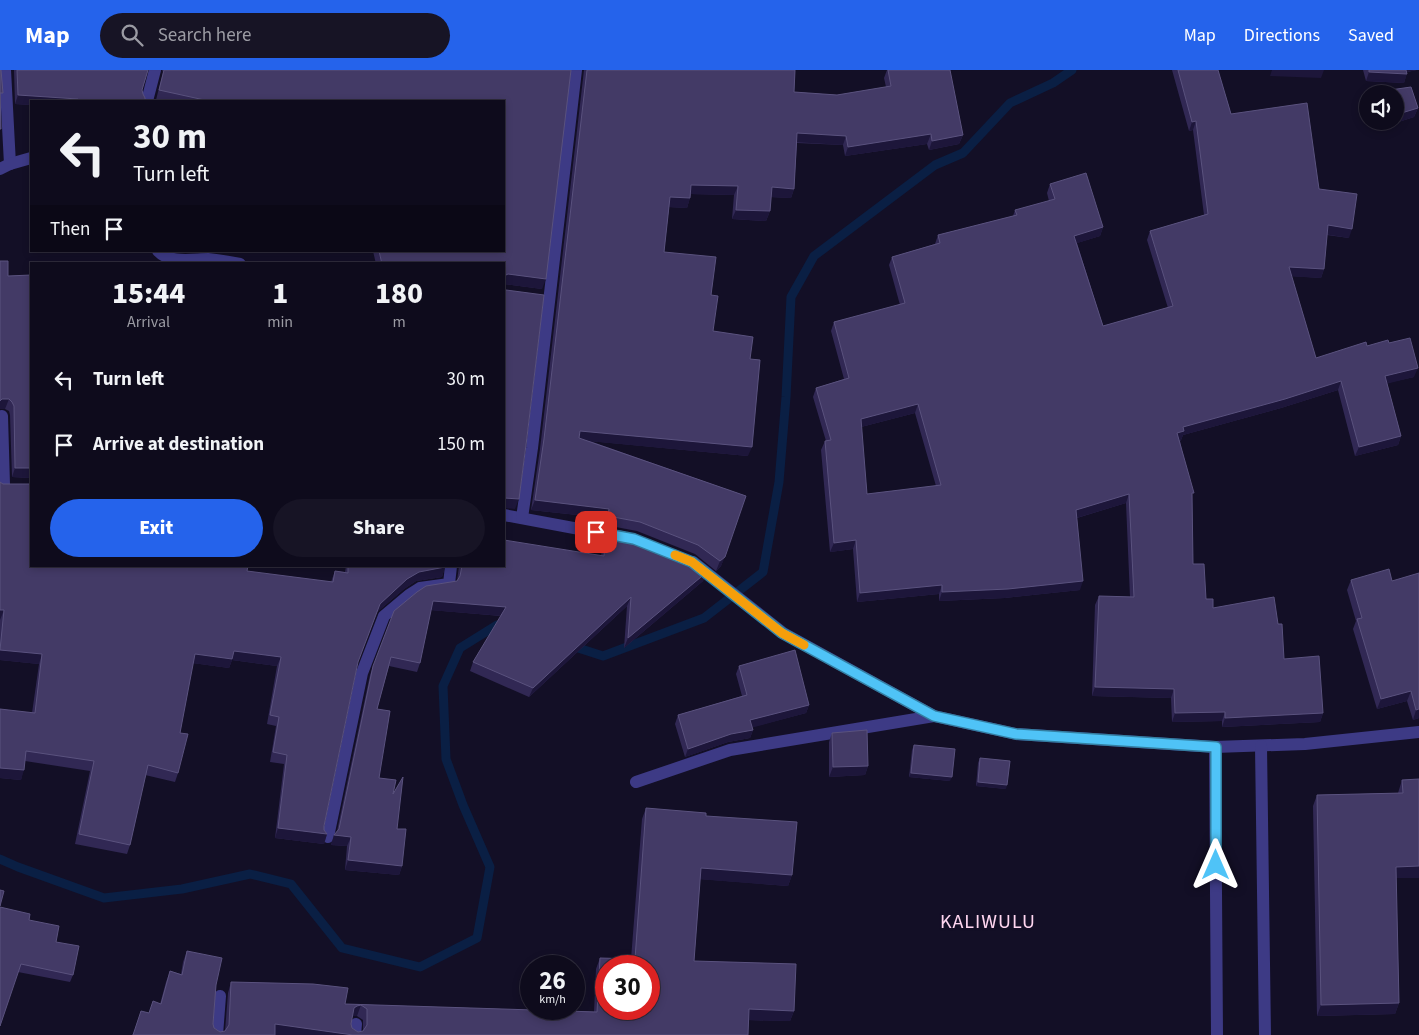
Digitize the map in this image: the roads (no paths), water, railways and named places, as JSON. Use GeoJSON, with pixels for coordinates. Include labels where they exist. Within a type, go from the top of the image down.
{"type":"FeatureCollection","features":[{"type":"Feature","properties":{"kind":"street"},"geometry":{"type":"LineString","coordinates":[[5,70],[5,166],[30,158]]}},
{"type":"Feature","properties":{"kind":"street"},"geometry":{"type":"LineString","coordinates":[[147,100],[155,70]]}},
{"type":"Feature","properties":{"kind":"street"},"geometry":{"type":"LineString","coordinates":[[522,518],[532,448],[546,297],[576,70]]}},
{"type":"Feature","properties":{"kind":"street"},"geometry":{"type":"LineString","coordinates":[[159,252],[163,256],[185,260],[210,259],[228,262]]}},
{"type":"Feature","properties":{"kind":"street"},"geometry":{"type":"LineString","coordinates":[[2,416],[6,485]]}},
{"type":"Feature","properties":{"kind":"street"},"geometry":{"type":"LineString","coordinates":[[505,515],[634,539]]}},
{"type":"Feature","properties":{"kind":"street"},"geometry":{"type":"LineString","coordinates":[[688,560],[782,633],[934,716],[1016,734],[1216,747],[1332,742],[1419,732]]}},
{"type":"Feature","properties":{"kind":"street"},"geometry":{"type":"LineString","coordinates":[[328,837],[362,673],[384,616],[420,588],[449,584],[451,567]]}},
{"type":"Feature","properties":{"kind":"street"},"geometry":{"type":"LineString","coordinates":[[636,782],[730,750],[934,716]]}},
{"type":"Feature","properties":{"kind":"street"},"geometry":{"type":"LineString","coordinates":[[1261,746],[1265,1035]]}},
{"type":"Feature","properties":{"kind":"street"},"geometry":{"type":"LineString","coordinates":[[1216,747],[1218,1035]]}},
{"type":"Feature","properties":{"kind":"street"},"geometry":{"type":"LineString","coordinates":[[217,1035],[220,996]]}},
{"type":"Feature","properties":{"kind":"waterway"},"geometry":{"type":"LineString","coordinates":[[572,646],[603,656],[704,618],[763,572],[779,482],[791,297],[814,256],[935,165],[963,153],[1010,103],[1053,83],[1072,70]]}},
{"type":"Feature","properties":{"kind":"waterway"},"geometry":{"type":"LineString","coordinates":[[0,859],[104,898],[182,889],[250,874],[291,884],[342,948],[420,967],[477,938],[490,867],[463,805],[446,759],[443,686],[460,648],[497,625],[504,627]]}},
{"type":"Feature","properties":{"kind":"district","name":"KALIWULU"},"geometry":{"type":"Point","coordinates":[988,922]}}]}
